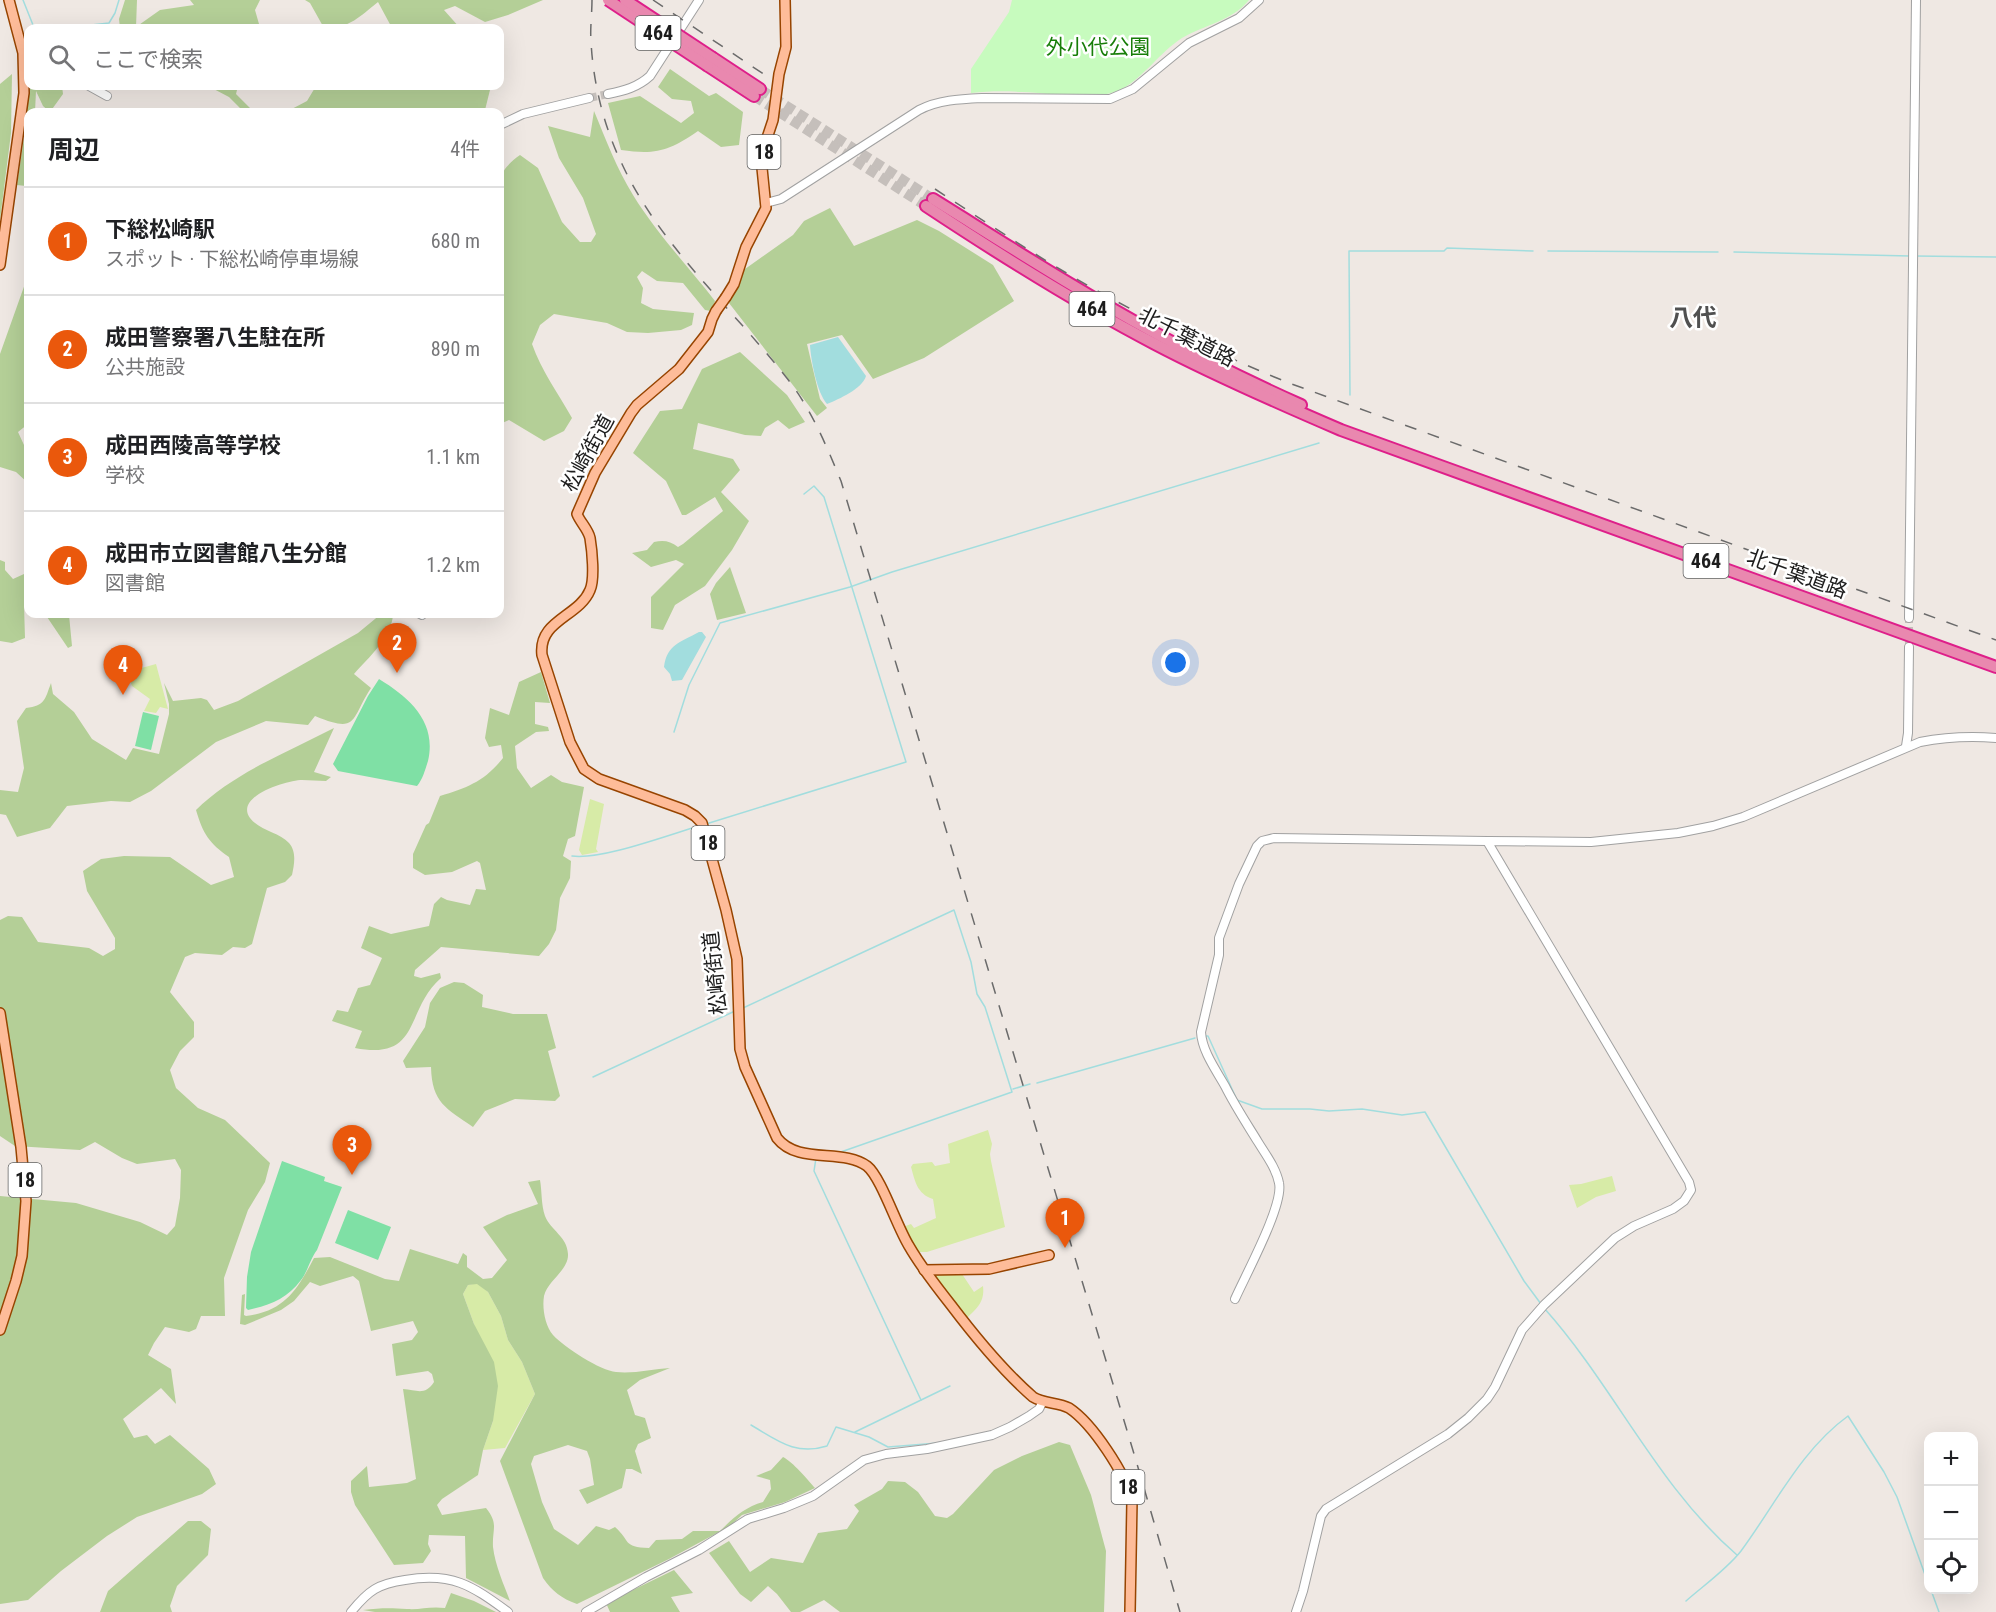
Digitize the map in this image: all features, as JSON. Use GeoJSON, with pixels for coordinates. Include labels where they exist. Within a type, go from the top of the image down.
{"type":"FeatureCollection","features":[{"type":"Feature","properties":{"kind":"highway","name":"464"},"geometry":{"type":"LineString","coordinates":[[608,0],[757,92]]}},
{"type":"Feature","properties":{"kind":"highway","name":"464"},"geometry":{"type":"LineString","coordinates":[[625,0],[710,62]]}},
{"type":"Feature","properties":{"kind":"highway","name":"北千葉道路"},"geometry":{"type":"LineString","coordinates":[[929,202],[1034,268],[1088,307],[1157,340],[1256,393],[1341,430],[1996,667]]}},
{"type":"Feature","properties":{"kind":"main road"},"geometry":{"type":"LineString","coordinates":[[9,0],[24,47]]}},
{"type":"Feature","properties":{"kind":"main road","name":"18"},"geometry":{"type":"LineString","coordinates":[[766,204],[762,168],[786,47],[785,0]]}},
{"type":"Feature","properties":{"kind":"main road"},"geometry":{"type":"LineString","coordinates":[[0,265],[22,120],[24,90]]}},
{"type":"Feature","properties":{"kind":"main road","name":"松崎街道"},"geometry":{"type":"LineString","coordinates":[[766,204],[765,212],[746,247],[734,284],[716,311],[708,332],[679,369],[637,405],[595,473],[577,514],[590,539],[591,587],[584,601],[544,635],[542,655],[570,742],[584,769],[599,779],[685,810],[702,823],[737,959],[740,1049],[745,1067],[777,1138],[785,1147],[800,1152],[854,1161],[867,1166],[879,1184],[902,1235],[924,1270],[985,1349],[1023,1388],[1043,1401],[1060,1405],[1074,1412],[1098,1439],[1120,1471],[1127,1485],[1132,1508],[1130,1612]]}},
{"type":"Feature","properties":{"kind":"main road","name":"18"},"geometry":{"type":"LineString","coordinates":[[0,1013],[26,1189],[25,1234],[16,1281],[0,1330]]}},
{"type":"Feature","properties":{"kind":"main road"},"geometry":{"type":"LineString","coordinates":[[924,1270],[989,1269],[1049,1255]]}},
{"type":"Feature","properties":{"kind":"street"},"geometry":{"type":"LineString","coordinates":[[608,94],[642,84],[650,76],[699,0]]}},
{"type":"Feature","properties":{"kind":"street"},"geometry":{"type":"LineString","coordinates":[[766,204],[781,199],[899,123],[933,104],[982,98],[1099,100],[1123,94],[1133,89],[1190,43],[1239,18],[1259,0]]}},
{"type":"Feature","properties":{"kind":"street"},"geometry":{"type":"LineString","coordinates":[[1909,618],[1916,0]]}},
{"type":"Feature","properties":{"kind":"street"},"geometry":{"type":"LineString","coordinates":[[96,90],[107,96]]}},
{"type":"Feature","properties":{"kind":"street"},"geometry":{"type":"LineString","coordinates":[[504,123],[523,114],[589,98]]}},
{"type":"Feature","properties":{"kind":"street"},"geometry":{"type":"LineString","coordinates":[[1906,746],[1909,647]]}},
{"type":"Feature","properties":{"kind":"street"},"geometry":{"type":"LineString","coordinates":[[1235,1299],[1269,1223],[1278,1198],[1279,1184],[1272,1166],[1233,1102],[1202,1041],[1201,1032],[1219,955],[1219,938],[1253,852],[1262,841],[1274,838],[1592,842],[1678,833],[1743,817],[1906,746],[1944,737],[1996,738]]}},
{"type":"Feature","properties":{"kind":"street"},"geometry":{"type":"LineString","coordinates":[[1296,1612],[1323,1512],[1377,1476],[1448,1434],[1468,1418],[1491,1393],[1522,1330],[1542,1307],[1615,1238],[1634,1226],[1674,1209],[1686,1198],[1691,1188],[1640,1097],[1487,841]]}},
{"type":"Feature","properties":{"kind":"street"},"geometry":{"type":"LineString","coordinates":[[585,1612],[699,1550],[748,1519],[813,1496],[864,1460],[886,1454],[936,1448],[992,1436],[1029,1416],[1039,1408],[1043,1401]]}},
{"type":"Feature","properties":{"kind":"street"},"geometry":{"type":"LineString","coordinates":[[351,1612],[376,1587],[390,1582],[431,1577],[463,1584],[508,1612]]}},
{"type":"Feature","properties":{"kind":"green space"},"geometry":{"type":"Polygon","coordinates":[[[125,0],[137,0],[136,24],[120,24],[125,0]]]}},
{"type":"Feature","properties":{"kind":"green space"},"geometry":{"type":"Polygon","coordinates":[[[190,0],[260,0],[255,10],[259,24],[140,24],[160,10],[194,5],[190,0]]]}},
{"type":"Feature","properties":{"kind":"green space"},"geometry":{"type":"Polygon","coordinates":[[[305,0],[543,0],[485,22],[455,6],[444,10],[456,24],[390,24],[378,2],[347,24],[322,24],[310,3],[305,0]]]}},
{"type":"Feature","properties":{"kind":"green space","name":"外小代公園"},"geometry":{"type":"Polygon","coordinates":[[[1012,0],[1249,0],[1226,18],[1182,38],[1130,84],[1112,93],[1073,96],[1009,91],[971,93],[971,69],[1009,12],[1012,0]]]}},
{"type":"Feature","properties":{"kind":"green space"},"geometry":{"type":"Polygon","coordinates":[[[670,69],[709,96],[716,93],[743,112],[739,145],[721,147],[698,131],[662,150],[644,152],[621,150],[608,103],[640,96],[681,123],[694,113],[691,101],[672,99],[658,87],[670,69]]]}},
{"type":"Feature","properties":{"kind":"green space"},"geometry":{"type":"Polygon","coordinates":[[[12,74],[11,133],[0,220],[0,84],[12,74]]]}},
{"type":"Feature","properties":{"kind":"green space"},"geometry":{"type":"Polygon","coordinates":[[[29,90],[62,90],[63,94],[53,108],[43,106],[36,91],[35,108],[27,108],[29,90]]]}},
{"type":"Feature","properties":{"kind":"green space"},"geometry":{"type":"Polygon","coordinates":[[[216,90],[237,90],[236,94],[250,108],[240,108],[229,97],[216,90]]]}},
{"type":"Feature","properties":{"kind":"green space"},"geometry":{"type":"Polygon","coordinates":[[[314,90],[490,90],[486,108],[294,108],[307,101],[314,90]]]}},
{"type":"Feature","properties":{"kind":"green space"},"geometry":{"type":"Polygon","coordinates":[[[594,111],[617,165],[633,195],[662,236],[715,301],[711,311],[705,310],[683,283],[657,281],[642,271],[637,277],[643,288],[641,303],[653,309],[694,313],[692,325],[681,330],[627,332],[607,323],[554,314],[540,325],[532,344],[545,372],[572,418],[564,431],[544,441],[509,420],[504,422],[504,171],[520,155],[538,168],[562,222],[580,242],[591,242],[596,234],[583,198],[559,158],[548,126],[590,137],[594,111]]]}},
{"type":"Feature","properties":{"kind":"green space"},"geometry":{"type":"Polygon","coordinates":[[[24,138],[24,186],[17,185],[24,138]]]}},
{"type":"Feature","properties":{"kind":"green space"},"geometry":{"type":"Polygon","coordinates":[[[830,208],[854,246],[917,220],[939,231],[993,265],[1014,301],[924,358],[873,379],[842,335],[807,344],[820,399],[827,408],[817,416],[729,303],[738,274],[793,235],[804,221],[830,208]]]}},
{"type":"Feature","properties":{"kind":"green space"},"geometry":{"type":"Polygon","coordinates":[[[24,287],[24,427],[18,432],[24,445],[24,479],[16,472],[0,467],[0,354],[24,287]]]}},
{"type":"Feature","properties":{"kind":"green space"},"geometry":{"type":"Polygon","coordinates":[[[740,352],[787,395],[805,422],[789,429],[778,420],[765,428],[761,436],[745,435],[698,423],[693,449],[733,459],[740,470],[721,492],[749,521],[732,550],[705,586],[675,605],[663,630],[651,628],[651,597],[684,564],[676,560],[651,567],[632,553],[647,550],[658,541],[670,542],[678,547],[723,511],[715,497],[686,515],[682,515],[666,481],[633,453],[660,411],[682,409],[702,369],[740,352]]]}},
{"type":"Feature","properties":{"kind":"green space"},"geometry":{"type":"Polygon","coordinates":[[[0,560],[5,562],[5,570],[13,579],[24,574],[25,638],[12,643],[0,641],[0,560]]]}},
{"type":"Feature","properties":{"kind":"green space"},"geometry":{"type":"Polygon","coordinates":[[[730,567],[746,613],[717,620],[710,594],[730,567]]]}},
{"type":"Feature","properties":{"kind":"green space"},"geometry":{"type":"Polygon","coordinates":[[[48,618],[69,618],[72,646],[68,648],[48,618]]]}},
{"type":"Feature","properties":{"kind":"green space"},"geometry":{"type":"Polygon","coordinates":[[[376,618],[392,618],[388,632],[378,647],[354,674],[371,688],[352,721],[339,724],[315,716],[308,725],[266,721],[216,742],[151,791],[130,802],[111,801],[67,806],[50,828],[17,837],[6,815],[0,814],[0,790],[18,792],[24,768],[17,721],[26,708],[37,706],[43,701],[51,683],[53,694],[74,712],[92,739],[126,760],[133,748],[159,754],[169,714],[164,683],[173,701],[201,698],[207,700],[214,710],[238,701],[358,633],[376,618]]]}},
{"type":"Feature","properties":{"kind":"green space"},"geometry":{"type":"Polygon","coordinates":[[[156,664],[168,709],[160,707],[156,713],[144,711],[150,699],[132,686],[127,672],[156,664]]]}},
{"type":"Feature","properties":{"kind":"green space"},"geometry":{"type":"Polygon","coordinates":[[[541,672],[550,703],[535,702],[535,724],[548,727],[549,731],[536,732],[515,746],[517,768],[531,788],[551,775],[562,782],[584,787],[575,836],[568,839],[563,856],[571,861],[570,878],[560,898],[556,930],[549,944],[539,956],[441,947],[415,970],[414,976],[421,978],[440,973],[441,978],[429,991],[402,1040],[392,1047],[376,1050],[355,1048],[362,1031],[332,1021],[337,1010],[348,1012],[358,988],[370,985],[382,958],[361,948],[369,926],[391,934],[429,926],[434,904],[441,897],[470,905],[476,889],[486,890],[480,863],[477,861],[452,872],[425,875],[413,868],[413,854],[440,796],[475,783],[489,773],[503,758],[501,745],[489,747],[485,738],[490,708],[509,715],[519,682],[541,672]]]}},
{"type":"Feature","properties":{"kind":"green space"},"geometry":{"type":"Polygon","coordinates":[[[379,679],[401,694],[425,723],[430,747],[425,771],[417,786],[338,771],[333,764],[379,679]]]}},
{"type":"Feature","properties":{"kind":"green space"},"geometry":{"type":"Polygon","coordinates":[[[143,712],[159,716],[151,750],[135,746],[143,712]]]}},
{"type":"Feature","properties":{"kind":"green space"},"geometry":{"type":"Polygon","coordinates":[[[334,728],[314,772],[331,777],[326,781],[302,780],[275,786],[256,796],[249,803],[247,810],[250,818],[259,826],[285,839],[292,847],[294,859],[292,875],[285,882],[267,888],[252,944],[245,948],[233,947],[222,955],[195,953],[185,957],[170,992],[194,1022],[194,1037],[180,1051],[170,1070],[176,1088],[198,1108],[225,1120],[270,1163],[265,1182],[248,1210],[224,1278],[225,1316],[201,1316],[196,1329],[189,1332],[165,1327],[148,1355],[171,1369],[176,1404],[161,1388],[123,1419],[134,1438],[147,1435],[155,1444],[170,1435],[209,1469],[216,1484],[202,1494],[137,1517],[107,1536],[61,1571],[28,1600],[0,1604],[0,1196],[76,1203],[140,1222],[167,1235],[175,1226],[180,1198],[181,1170],[175,1159],[137,1164],[95,1142],[80,1150],[15,1146],[0,1136],[0,920],[8,916],[22,917],[38,942],[89,948],[103,956],[115,949],[115,938],[87,891],[83,871],[101,859],[124,856],[170,857],[211,885],[234,877],[229,857],[208,837],[196,810],[244,774],[334,728]]]}},
{"type":"Feature","properties":{"kind":"green space"},"geometry":{"type":"Polygon","coordinates":[[[590,799],[604,804],[596,849],[598,852],[582,855],[579,850],[590,799]]]}},
{"type":"Feature","properties":{"kind":"green space"},"geometry":{"type":"Polygon","coordinates":[[[454,982],[464,983],[483,995],[482,1007],[513,1014],[547,1014],[556,1048],[548,1051],[560,1096],[555,1101],[515,1099],[485,1111],[473,1127],[442,1103],[434,1089],[431,1067],[406,1068],[403,1061],[425,1027],[430,1003],[440,988],[454,982]]]}},
{"type":"Feature","properties":{"kind":"green space"},"geometry":{"type":"Polygon","coordinates":[[[988,1130],[992,1144],[991,1161],[1005,1227],[927,1252],[915,1252],[903,1227],[911,1224],[914,1228],[936,1218],[933,1199],[920,1190],[911,1167],[913,1164],[932,1162],[935,1166],[950,1163],[948,1144],[988,1130]]]}},
{"type":"Feature","properties":{"kind":"green space"},"geometry":{"type":"Polygon","coordinates":[[[282,1161],[325,1177],[324,1181],[342,1187],[317,1250],[296,1287],[277,1300],[248,1310],[246,1308],[247,1277],[251,1252],[282,1161]]]}},
{"type":"Feature","properties":{"kind":"green space"},"geometry":{"type":"Polygon","coordinates":[[[1612,1176],[1616,1191],[1596,1197],[1577,1208],[1569,1185],[1612,1176]]]}},
{"type":"Feature","properties":{"kind":"green space"},"geometry":{"type":"Polygon","coordinates":[[[540,1180],[545,1216],[562,1238],[568,1254],[565,1265],[544,1296],[543,1306],[550,1331],[574,1352],[609,1371],[629,1372],[670,1368],[640,1380],[627,1390],[635,1415],[645,1418],[651,1438],[638,1444],[635,1451],[642,1474],[626,1469],[622,1488],[587,1504],[579,1490],[594,1485],[587,1451],[568,1445],[534,1456],[531,1464],[542,1502],[554,1529],[578,1545],[596,1526],[609,1530],[615,1527],[631,1545],[649,1548],[656,1540],[682,1539],[693,1531],[720,1531],[740,1513],[763,1502],[771,1489],[770,1480],[756,1476],[771,1470],[783,1457],[815,1488],[785,1502],[742,1515],[730,1526],[669,1559],[577,1604],[558,1594],[543,1578],[500,1461],[535,1394],[522,1362],[508,1340],[501,1316],[488,1292],[477,1284],[468,1285],[463,1294],[474,1324],[494,1362],[498,1386],[493,1421],[483,1450],[478,1475],[442,1499],[437,1505],[442,1515],[486,1508],[494,1523],[493,1547],[510,1601],[466,1578],[465,1536],[429,1535],[428,1544],[431,1551],[423,1563],[394,1565],[355,1505],[351,1492],[351,1481],[367,1466],[369,1487],[407,1483],[416,1479],[403,1389],[424,1391],[434,1382],[432,1374],[428,1371],[396,1376],[392,1344],[412,1340],[418,1332],[413,1321],[371,1331],[359,1281],[353,1276],[320,1286],[310,1282],[294,1301],[281,1310],[245,1325],[240,1324],[242,1295],[245,1294],[244,1315],[246,1316],[271,1309],[280,1304],[295,1289],[314,1258],[330,1257],[385,1279],[399,1281],[410,1249],[458,1264],[463,1253],[467,1256],[467,1267],[483,1279],[492,1278],[507,1260],[483,1227],[507,1215],[538,1204],[528,1182],[540,1180]]]}},
{"type":"Feature","properties":{"kind":"green space"},"geometry":{"type":"Polygon","coordinates":[[[348,1210],[391,1227],[378,1260],[335,1243],[348,1210]]]}},
{"type":"Feature","properties":{"kind":"green space"},"geometry":{"type":"Polygon","coordinates":[[[935,1273],[962,1274],[974,1292],[983,1286],[981,1301],[966,1319],[933,1276],[935,1273]]]}},
{"type":"Feature","properties":{"kind":"green space"},"geometry":{"type":"Polygon","coordinates":[[[478,1283],[488,1292],[501,1316],[508,1340],[522,1362],[535,1394],[505,1448],[483,1450],[493,1421],[474,1324],[463,1294],[468,1285],[478,1283]]]}},
{"type":"Feature","properties":{"kind":"green space"},"geometry":{"type":"Polygon","coordinates":[[[1059,1442],[1070,1445],[1091,1495],[1106,1551],[1104,1612],[840,1612],[824,1600],[800,1612],[791,1612],[768,1586],[751,1602],[740,1594],[709,1553],[729,1541],[750,1572],[771,1558],[803,1563],[818,1533],[847,1529],[859,1511],[854,1505],[882,1489],[888,1481],[905,1482],[918,1492],[935,1516],[947,1518],[994,1470],[1059,1442]]]}},
{"type":"Feature","properties":{"kind":"green space"},"geometry":{"type":"Polygon","coordinates":[[[188,1521],[201,1521],[211,1529],[208,1555],[177,1586],[170,1606],[172,1612],[100,1612],[108,1591],[188,1521]]]}},
{"type":"Feature","properties":{"kind":"green space"},"geometry":{"type":"Polygon","coordinates":[[[674,1570],[693,1593],[671,1597],[680,1612],[610,1612],[606,1603],[674,1570]]]}},
{"type":"Feature","properties":{"kind":"green space"},"geometry":{"type":"Polygon","coordinates":[[[451,1593],[496,1612],[375,1612],[363,1610],[445,1608],[451,1593]]]}},
{"type":"Feature","properties":{"kind":"water"},"geometry":{"type":"Polygon","coordinates":[[[838,337],[866,376],[855,389],[827,404],[817,385],[810,345],[838,337]]]}},
{"type":"Feature","properties":{"kind":"water"},"geometry":{"type":"Polygon","coordinates":[[[699,632],[706,637],[682,680],[672,681],[664,667],[668,653],[681,641],[699,632]]]}},
{"type":"Feature","properties":{"kind":"waterway"},"geometry":{"type":"LineString","coordinates":[[23,0],[33,24]]}},
{"type":"Feature","properties":{"kind":"waterway"},"geometry":{"type":"LineString","coordinates":[[100,24],[109,23],[119,0]]}},
{"type":"Feature","properties":{"kind":"waterway"},"geometry":{"type":"LineString","coordinates":[[1350,395],[1349,251],[1444,251],[1447,248],[1533,251]]}},
{"type":"Feature","properties":{"kind":"waterway"},"geometry":{"type":"LineString","coordinates":[[1548,251],[1718,252]]}},
{"type":"Feature","properties":{"kind":"waterway"},"geometry":{"type":"LineString","coordinates":[[1734,252],[1910,256]]}},
{"type":"Feature","properties":{"kind":"waterway"},"geometry":{"type":"LineString","coordinates":[[1915,256],[1996,257]]}},
{"type":"Feature","properties":{"kind":"waterway"},"geometry":{"type":"LineString","coordinates":[[674,732],[689,685],[720,623],[850,587],[892,572],[1319,443]]}},
{"type":"Feature","properties":{"kind":"waterway"},"geometry":{"type":"LineString","coordinates":[[706,824],[906,762],[824,497],[814,486],[804,494]]}},
{"type":"Feature","properties":{"kind":"waterway"},"geometry":{"type":"LineString","coordinates":[[572,856],[617,851],[699,826]]}},
{"type":"Feature","properties":{"kind":"waterway"},"geometry":{"type":"LineString","coordinates":[[743,1008],[954,910],[971,962],[977,994],[985,1007],[1012,1092],[838,1153]]}},
{"type":"Feature","properties":{"kind":"waterway"},"geometry":{"type":"LineString","coordinates":[[593,1077],[735,1011]]}},
{"type":"Feature","properties":{"kind":"waterway"},"geometry":{"type":"LineString","coordinates":[[1206,1036],[1237,1100],[1262,1109],[1329,1111],[1362,1109],[1402,1115],[1425,1112],[1524,1281],[1541,1304]]}},
{"type":"Feature","properties":{"kind":"waterway"},"geometry":{"type":"LineString","coordinates":[[1037,1083],[1195,1038]]}},
{"type":"Feature","properties":{"kind":"waterway"},"geometry":{"type":"LineString","coordinates":[[1013,1089],[1030,1084]]}},
{"type":"Feature","properties":{"kind":"waterway"},"geometry":{"type":"LineString","coordinates":[[818,1150],[831,1152]]}},
{"type":"Feature","properties":{"kind":"waterway"},"geometry":{"type":"LineString","coordinates":[[816,1158],[814,1171],[921,1400]]}},
{"type":"Feature","properties":{"kind":"waterway"},"geometry":{"type":"LineString","coordinates":[[1544,1308],[1569,1338],[1683,1498],[1737,1555]]}},
{"type":"Feature","properties":{"kind":"waterway"},"geometry":{"type":"LineString","coordinates":[[855,1432],[950,1386]]}},
{"type":"Feature","properties":{"kind":"waterway"},"geometry":{"type":"LineString","coordinates":[[1686,1601],[1735,1558],[1802,1462],[1816,1445],[1848,1416],[1884,1472],[1897,1497],[1924,1572]]}},
{"type":"Feature","properties":{"kind":"waterway"},"geometry":{"type":"LineString","coordinates":[[751,1425],[778,1441],[805,1449],[827,1446],[836,1427],[869,1437],[888,1447],[938,1443]]}},
{"type":"Feature","properties":{"kind":"waterway"},"geometry":{"type":"LineString","coordinates":[[1932,1594],[1939,1612]]}},
{"type":"Feature","properties":{"kind":"tunnel"},"geometry":{"type":"LineString","coordinates":[[760,89],[933,199]]}},
{"type":"Feature","properties":{"kind":"tunnel"},"geometry":{"type":"LineString","coordinates":[[589,98],[608,94]]}},
{"type":"Feature","properties":{"kind":"tunnel"},"geometry":{"type":"LineString","coordinates":[[754,96],[926,206]]}},
{"type":"Feature","properties":{"kind":"tunnel"},"geometry":{"type":"LineString","coordinates":[[1909,618],[1909,647]]}},
{"type":"Feature","properties":{"kind":"railway"},"geometry":{"type":"LineString","coordinates":[[592,0],[591,41],[597,89],[605,120],[622,164],[638,194],[676,249],[795,389],[817,427],[841,481],[1180,1612]]}},
{"type":"Feature","properties":{"kind":"railway"},"geometry":{"type":"LineString","coordinates":[[653,0],[768,77]]}},
{"type":"Feature","properties":{"kind":"railway"},"geometry":{"type":"LineString","coordinates":[[935,189],[1033,253],[1094,289],[1190,339],[1264,373],[1996,640]]}},
{"type":"Feature","properties":{"kind":"place","name":"成田警察署八生駐在所"},"geometry":{"type":"Point","coordinates":[397,673]}},
{"type":"Feature","properties":{"kind":"place","name":"成田市立図書館八生分館"},"geometry":{"type":"Point","coordinates":[123,695]}},
{"type":"Feature","properties":{"kind":"place","name":"成田西陵高等学校"},"geometry":{"type":"Point","coordinates":[352,1175]}},
{"type":"Feature","properties":{"kind":"place","name":"下総松崎駅"},"geometry":{"type":"Point","coordinates":[1065,1248]}},
{"type":"Feature","properties":{"kind":"district","name":"八代"},"geometry":{"type":"Point","coordinates":[1693,318]}}]}
